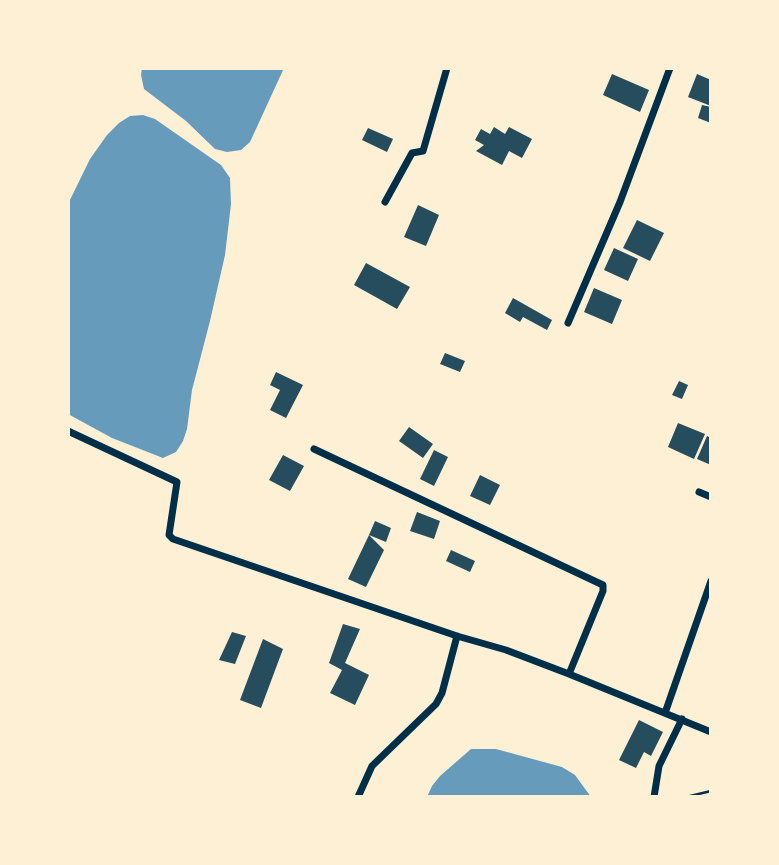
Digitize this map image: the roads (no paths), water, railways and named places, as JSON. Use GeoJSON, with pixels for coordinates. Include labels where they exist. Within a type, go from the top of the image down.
{"type":"FeatureCollection","features":[{"type":"Feature","properties":{"kind":"street"},"geometry":{"type":"LineString","coordinates":[[385,202],[412,153],[423,151],[447,68]]}},
{"type":"Feature","properties":{"kind":"street"},"geometry":{"type":"LineString","coordinates":[[568,323],[621,202],[668,69]]}},
{"type":"Feature","properties":{"kind":"street"},"geometry":{"type":"LineString","coordinates":[[68,431],[177,482],[169,535],[173,539],[457,636],[506,650],[711,732]]}},
{"type":"Feature","properties":{"kind":"street"},"geometry":{"type":"LineString","coordinates":[[314,449],[603,585],[603,591],[569,674]]}},
{"type":"Feature","properties":{"kind":"street"},"geometry":{"type":"LineString","coordinates":[[699,492],[711,496]]}},
{"type":"Feature","properties":{"kind":"street"},"geometry":{"type":"LineString","coordinates":[[665,713],[711,581]]}},
{"type":"Feature","properties":{"kind":"street"},"geometry":{"type":"LineString","coordinates":[[358,797],[372,766],[436,704],[442,693],[457,636]]}},
{"type":"Feature","properties":{"kind":"street"},"geometry":{"type":"LineString","coordinates":[[654,797],[659,766],[682,719]]}},
{"type":"Feature","properties":{"kind":"water"},"geometry":{"type":"Polygon","coordinates":[[[142,68],[284,68],[250,142],[241,150],[227,152],[215,149],[186,121],[144,89],[142,68]]]}},
{"type":"Feature","properties":{"kind":"water"},"geometry":{"type":"Polygon","coordinates":[[[143,115],[155,119],[221,165],[230,178],[231,204],[225,255],[192,390],[187,429],[176,452],[163,458],[112,438],[68,414],[68,204],[90,159],[107,135],[130,116],[143,115]]]}},
{"type":"Feature","properties":{"kind":"water"},"geometry":{"type":"Polygon","coordinates":[[[471,749],[496,749],[562,767],[575,775],[591,797],[427,797],[440,776],[471,749]]]}}]}
